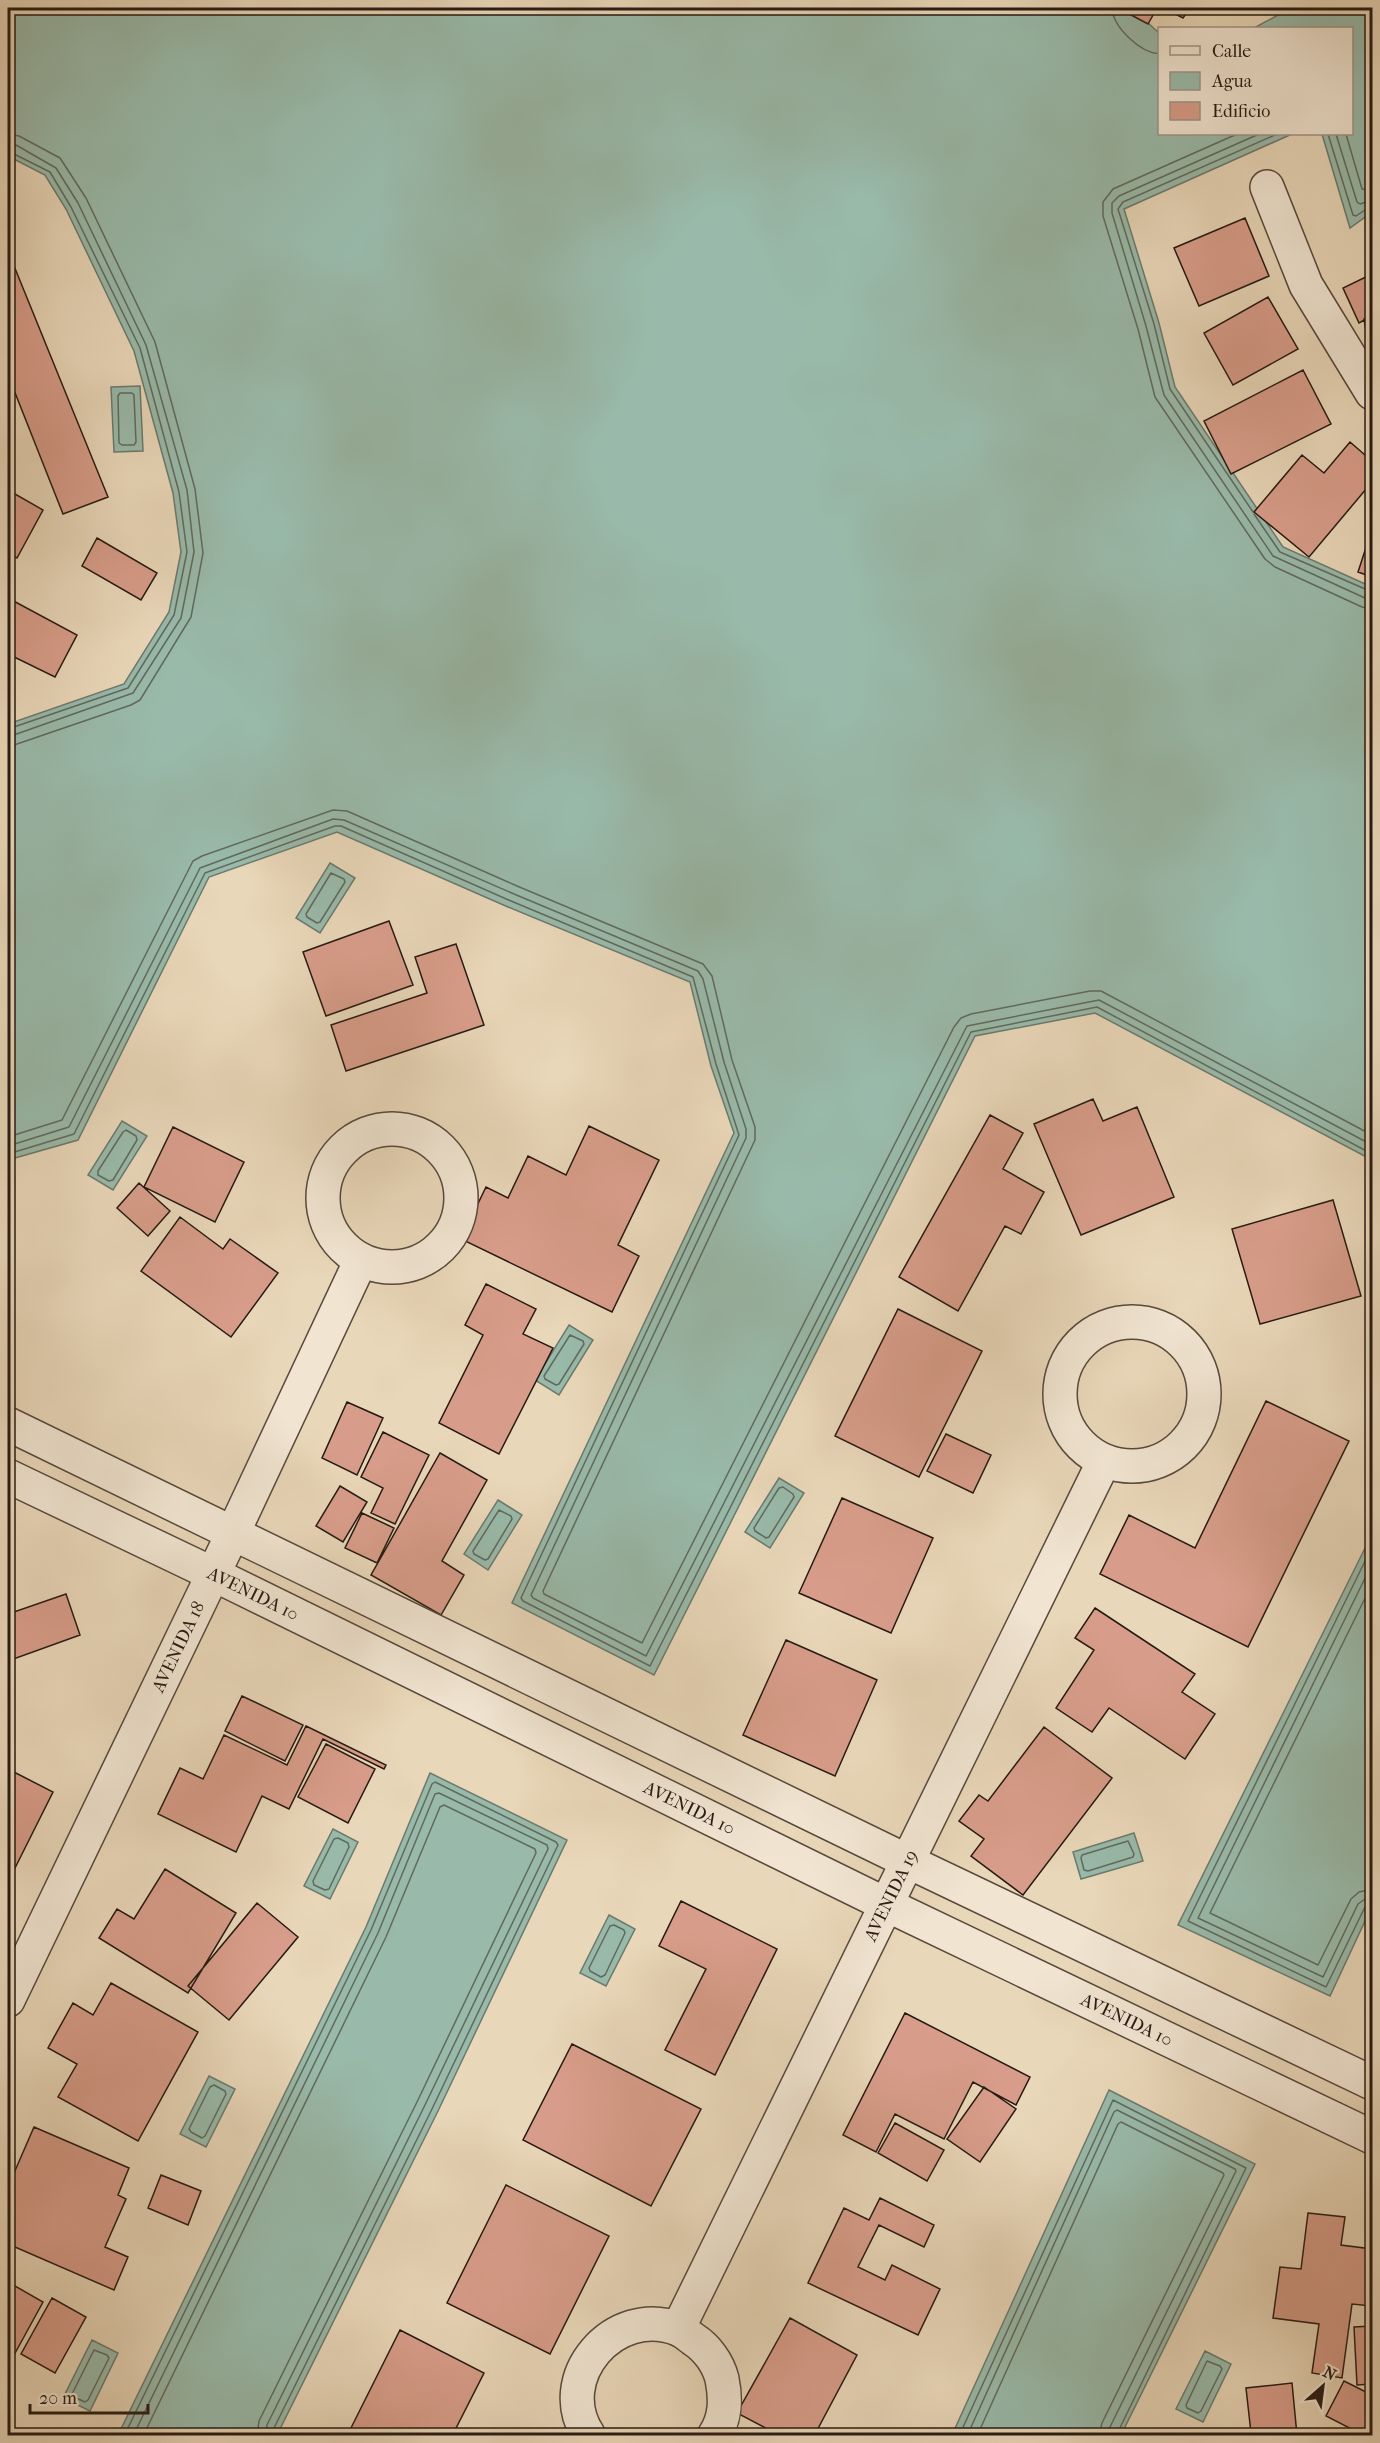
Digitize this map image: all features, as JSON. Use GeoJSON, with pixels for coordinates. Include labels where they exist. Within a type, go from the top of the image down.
{"type":"FeatureCollection","features":[{"type":"Feature","properties":{"kind":"street"},"geometry":{"type":"LineString","coordinates":[[1267,187],[1306,285],[1372,393]]}},
{"type":"Feature","properties":{"kind":"street"},"geometry":{"type":"LineString","coordinates":[[396,1128],[423,1136],[445,1152],[458,1176],[462,1203],[455,1229],[438,1250],[415,1264],[387,1267],[361,1260],[339,1244],[326,1220],[322,1193],[329,1167],[346,1145],[369,1131],[396,1128]]}},
{"type":"Feature","properties":{"kind":"street","name":"AVENIDA 18"},"geometry":{"type":"LineString","coordinates":[[8,2000],[233,1533],[361,1260]]}},
{"type":"Feature","properties":{"kind":"street"},"geometry":{"type":"LineString","coordinates":[[1134,1322],[1161,1328],[1184,1343],[1200,1368],[1205,1395],[1199,1423],[1183,1446],[1160,1461],[1131,1466],[1104,1461],[1081,1445],[1065,1421],[1060,1393],[1065,1365],[1082,1342],[1105,1326],[1134,1322]]}},
{"type":"Feature","properties":{"kind":"street"},"geometry":{"type":"LineString","coordinates":[[8,1424],[907,1861],[1372,2084]]}},
{"type":"Feature","properties":{"kind":"street","name":"AVENIDA 19"},"geometry":{"type":"LineString","coordinates":[[678,2329],[1104,1461]]}},
{"type":"Feature","properties":{"kind":"street","name":"AVENIDA 10"},"geometry":{"type":"LineString","coordinates":[[8,1476],[213,1574],[885,1904],[1372,2138]]}},
{"type":"Feature","properties":{"kind":"street"},"geometry":{"type":"LineString","coordinates":[[543,1738],[564,1694]]}},
{"type":"Feature","properties":{"kind":"street"},"geometry":{"type":"LineString","coordinates":[[1208,2059],[1231,2016]]}},
{"type":"Feature","properties":{"kind":"street"},"geometry":{"type":"LineString","coordinates":[[589,2436],[583,2427],[577,2400],[582,2371],[597,2347],[621,2330],[649,2324],[678,2329],[703,2345],[719,2369],[726,2397],[721,2425],[714,2436]]}},
{"type":"Feature","properties":{"kind":"water"},"geometry":{"type":"Polygon","coordinates":[[[8,8],[1132,8],[1158,32],[1158,135],[1290,135],[1124,209],[1159,323],[1175,387],[1283,547],[1372,587],[1372,1160],[1095,1013],[975,1036],[654,1675],[512,1603],[734,1133],[711,1066],[690,982],[508,907],[337,832],[209,877],[78,1140],[8,1160],[8,724],[124,684],[169,612],[181,552],[173,493],[134,351],[66,209],[45,175],[8,156],[8,8]]]}},
{"type":"Feature","properties":{"kind":"water"},"geometry":{"type":"Polygon","coordinates":[[[1291,8],[1372,8],[1372,212],[1350,228],[1322,135],[1353,135],[1353,27],[1256,27],[1291,8]]]}},
{"type":"Feature","properties":{"kind":"water"},"geometry":{"type":"Polygon","coordinates":[[[140,386],[143,451],[114,452],[111,387],[140,386]]]}},
{"type":"Feature","properties":{"kind":"water"},"geometry":{"type":"Polygon","coordinates":[[[330,863],[355,878],[320,933],[296,918],[330,863]]]}},
{"type":"Feature","properties":{"kind":"water"},"geometry":{"type":"Polygon","coordinates":[[[122,1121],[147,1136],[113,1190],[88,1175],[122,1121]]]}},
{"type":"Feature","properties":{"kind":"water"},"geometry":{"type":"Polygon","coordinates":[[[569,1325],[593,1340],[559,1395],[535,1380],[569,1325]]]}},
{"type":"Feature","properties":{"kind":"water"},"geometry":{"type":"Polygon","coordinates":[[[779,1478],[804,1493],[770,1548],[745,1532],[779,1478]]]}},
{"type":"Feature","properties":{"kind":"water"},"geometry":{"type":"Polygon","coordinates":[[[498,1500],[522,1515],[488,1570],[464,1554],[498,1500]]]}},
{"type":"Feature","properties":{"kind":"water"},"geometry":{"type":"Polygon","coordinates":[[[1372,1534],[1372,1906],[1330,1996],[1178,1925],[1372,1534]]]}},
{"type":"Feature","properties":{"kind":"water"},"geometry":{"type":"Polygon","coordinates":[[[430,1773],[567,1840],[438,2111],[279,2431],[280,2435],[118,2435],[366,1927],[430,1773]]]}},
{"type":"Feature","properties":{"kind":"water"},"geometry":{"type":"Polygon","coordinates":[[[333,1829],[358,1842],[330,1899],[304,1886],[333,1829]]]}},
{"type":"Feature","properties":{"kind":"water"},"geometry":{"type":"Polygon","coordinates":[[[1134,1833],[1143,1861],[1081,1879],[1073,1852],[1134,1833]]]}},
{"type":"Feature","properties":{"kind":"water"},"geometry":{"type":"Polygon","coordinates":[[[609,1915],[635,1929],[606,1986],[580,1973],[609,1915]]]}},
{"type":"Feature","properties":{"kind":"water"},"geometry":{"type":"Polygon","coordinates":[[[209,2076],[235,2089],[206,2147],[180,2134],[209,2076]]]}},
{"type":"Feature","properties":{"kind":"water"},"geometry":{"type":"Polygon","coordinates":[[[1109,2090],[1255,2164],[1121,2435],[952,2435],[1109,2090]]]}},
{"type":"Feature","properties":{"kind":"water"},"geometry":{"type":"Polygon","coordinates":[[[92,2340],[118,2353],[90,2411],[63,2398],[92,2340]]]}},
{"type":"Feature","properties":{"kind":"water"},"geometry":{"type":"Polygon","coordinates":[[[1205,2351],[1231,2364],[1203,2422],[1176,2409],[1205,2351]]]}},
{"type":"Feature","properties":{"kind":"building"},"geometry":{"type":"Polygon","coordinates":[[[1118,8],[1157,8],[1148,24],[1118,8]]]}},
{"type":"Feature","properties":{"kind":"building"},"geometry":{"type":"Polygon","coordinates":[[[1164,8],[1190,8],[1183,18],[1164,8]]]}},
{"type":"Feature","properties":{"kind":"building"},"geometry":{"type":"Polygon","coordinates":[[[1245,218],[1269,276],[1199,306],[1174,248],[1245,218]]]}},
{"type":"Feature","properties":{"kind":"building"},"geometry":{"type":"Polygon","coordinates":[[[12,261],[108,497],[63,514],[8,375],[8,263],[12,261]]]}},
{"type":"Feature","properties":{"kind":"building"},"geometry":{"type":"Polygon","coordinates":[[[1372,274],[1372,316],[1359,323],[1343,288],[1372,274]]]}},
{"type":"Feature","properties":{"kind":"building"},"geometry":{"type":"Polygon","coordinates":[[[1268,297],[1298,349],[1233,385],[1204,333],[1268,297]]]}},
{"type":"Feature","properties":{"kind":"building"},"geometry":{"type":"Polygon","coordinates":[[[1372,317],[1372,367],[1364,319],[1372,317]]]}},
{"type":"Feature","properties":{"kind":"building"},"geometry":{"type":"Polygon","coordinates":[[[1303,370],[1331,424],[1231,474],[1204,421],[1303,370]]]}},
{"type":"Feature","properties":{"kind":"building"},"geometry":{"type":"Polygon","coordinates":[[[1350,442],[1372,461],[1372,482],[1309,557],[1254,512],[1302,455],[1324,473],[1350,442]]]}},
{"type":"Feature","properties":{"kind":"building"},"geometry":{"type":"Polygon","coordinates":[[[8,490],[43,510],[17,558],[8,553],[8,490]]]}},
{"type":"Feature","properties":{"kind":"building"},"geometry":{"type":"Polygon","coordinates":[[[1372,529],[1372,577],[1358,572],[1372,529]]]}},
{"type":"Feature","properties":{"kind":"building"},"geometry":{"type":"Polygon","coordinates":[[[97,538],[157,573],[141,600],[82,566],[97,538]]]}},
{"type":"Feature","properties":{"kind":"building"},"geometry":{"type":"Polygon","coordinates":[[[8,598],[77,635],[55,677],[8,654],[8,598]]]}},
{"type":"Feature","properties":{"kind":"building"},"geometry":{"type":"Polygon","coordinates":[[[389,921],[413,985],[326,1016],[303,952],[389,921]]]}},
{"type":"Feature","properties":{"kind":"building"},"geometry":{"type":"Polygon","coordinates":[[[456,944],[484,1025],[346,1071],[331,1025],[427,993],[415,957],[456,944]]]}},
{"type":"Feature","properties":{"kind":"building"},"geometry":{"type":"Polygon","coordinates":[[[1093,1099],[1103,1121],[1137,1107],[1174,1197],[1081,1235],[1034,1124],[1093,1099]]]}},
{"type":"Feature","properties":{"kind":"building"},"geometry":{"type":"Polygon","coordinates":[[[990,1115],[1023,1133],[1003,1169],[1044,1192],[1021,1234],[1005,1226],[958,1311],[899,1277],[990,1115]]]}},
{"type":"Feature","properties":{"kind":"building"},"geometry":{"type":"Polygon","coordinates":[[[589,1126],[659,1160],[618,1245],[639,1256],[612,1312],[461,1239],[486,1187],[508,1198],[528,1156],[566,1175],[589,1126]]]}},
{"type":"Feature","properties":{"kind":"building"},"geometry":{"type":"Polygon","coordinates":[[[173,1127],[244,1162],[215,1222],[144,1187],[173,1127]]]}},
{"type":"Feature","properties":{"kind":"building"},"geometry":{"type":"Polygon","coordinates":[[[139,1183],[170,1211],[148,1236],[117,1208],[139,1183]]]}},
{"type":"Feature","properties":{"kind":"building"},"geometry":{"type":"Polygon","coordinates":[[[1333,1200],[1361,1296],[1260,1324],[1232,1229],[1333,1200]]]}},
{"type":"Feature","properties":{"kind":"building"},"geometry":{"type":"Polygon","coordinates":[[[180,1217],[223,1249],[230,1239],[278,1273],[231,1337],[141,1271],[180,1217]]]}},
{"type":"Feature","properties":{"kind":"building"},"geometry":{"type":"Polygon","coordinates":[[[486,1284],[536,1309],[523,1334],[553,1348],[499,1454],[439,1423],[483,1335],[465,1325],[486,1284]]]}},
{"type":"Feature","properties":{"kind":"building"},"geometry":{"type":"Polygon","coordinates":[[[898,1309],[982,1351],[919,1477],[835,1436],[898,1309]]]}},
{"type":"Feature","properties":{"kind":"building"},"geometry":{"type":"Polygon","coordinates":[[[1266,1401],[1349,1441],[1248,1647],[1100,1574],[1129,1515],[1195,1548],[1266,1401]]]}},
{"type":"Feature","properties":{"kind":"building"},"geometry":{"type":"Polygon","coordinates":[[[347,1402],[383,1418],[357,1475],[322,1458],[347,1402]]]}},
{"type":"Feature","properties":{"kind":"building"},"geometry":{"type":"Polygon","coordinates":[[[383,1432],[429,1455],[395,1524],[371,1513],[383,1488],[361,1477],[383,1432]]]}},
{"type":"Feature","properties":{"kind":"building"},"geometry":{"type":"Polygon","coordinates":[[[946,1434],[991,1455],[973,1493],[927,1471],[946,1434]]]}},
{"type":"Feature","properties":{"kind":"building"},"geometry":{"type":"Polygon","coordinates":[[[440,1453],[487,1480],[442,1561],[464,1575],[441,1615],[371,1575],[440,1453]]]}},
{"type":"Feature","properties":{"kind":"building"},"geometry":{"type":"Polygon","coordinates":[[[340,1486],[367,1502],[343,1542],[316,1526],[340,1486]]]}},
{"type":"Feature","properties":{"kind":"building"},"geometry":{"type":"Polygon","coordinates":[[[842,1498],[933,1538],[891,1633],[799,1593],[842,1498]]]}},
{"type":"Feature","properties":{"kind":"building"},"geometry":{"type":"Polygon","coordinates":[[[362,1513],[394,1528],[377,1563],[345,1548],[362,1513]]]}},
{"type":"Feature","properties":{"kind":"building"},"geometry":{"type":"Polygon","coordinates":[[[66,1594],[80,1635],[8,1661],[8,1614],[66,1594]]]}},
{"type":"Feature","properties":{"kind":"building"},"geometry":{"type":"Polygon","coordinates":[[[1095,1608],[1195,1674],[1182,1692],[1215,1714],[1185,1759],[1109,1708],[1092,1732],[1056,1708],[1094,1650],[1075,1638],[1095,1608]]]}},
{"type":"Feature","properties":{"kind":"building"},"geometry":{"type":"Polygon","coordinates":[[[786,1640],[877,1680],[835,1776],[743,1735],[786,1640]]]}},
{"type":"Feature","properties":{"kind":"building"},"geometry":{"type":"Polygon","coordinates":[[[242,1696],[303,1725],[285,1761],[225,1731],[242,1696]]]}},
{"type":"Feature","properties":{"kind":"building"},"geometry":{"type":"Polygon","coordinates":[[[306,1726],[386,1765],[384,1769],[323,1739],[289,1809],[262,1796],[236,1852],[158,1814],[180,1768],[203,1779],[224,1735],[287,1765],[306,1726]]]}},
{"type":"Feature","properties":{"kind":"building"},"geometry":{"type":"Polygon","coordinates":[[[1044,1727],[1112,1778],[1023,1895],[971,1856],[984,1839],[959,1821],[979,1795],[988,1801],[1044,1727]]]}},
{"type":"Feature","properties":{"kind":"building"},"geometry":{"type":"Polygon","coordinates":[[[326,1744],[375,1769],[348,1823],[298,1797],[326,1744]]]}},
{"type":"Feature","properties":{"kind":"building"},"geometry":{"type":"Polygon","coordinates":[[[8,1769],[53,1792],[8,1882],[8,1769]]]}},
{"type":"Feature","properties":{"kind":"building"},"geometry":{"type":"Polygon","coordinates":[[[165,1869],[236,1913],[188,1993],[99,1938],[117,1909],[134,1919],[165,1869]]]}},
{"type":"Feature","properties":{"kind":"building"},"geometry":{"type":"Polygon","coordinates":[[[681,1901],[777,1949],[715,2075],[665,2050],[706,1969],[659,1946],[681,1901]]]}},
{"type":"Feature","properties":{"kind":"building"},"geometry":{"type":"Polygon","coordinates":[[[257,1903],[298,1937],[229,2020],[188,1986],[257,1903]]]}},
{"type":"Feature","properties":{"kind":"building"},"geometry":{"type":"Polygon","coordinates":[[[111,1983],[198,2032],[138,2141],[58,2097],[77,2064],[48,2048],[73,2003],[93,2015],[111,1983]]]}},
{"type":"Feature","properties":{"kind":"building"},"geometry":{"type":"Polygon","coordinates":[[[905,2013],[1030,2077],[1016,2105],[973,2082],[944,2139],[895,2114],[876,2152],[843,2135],[905,2013]]]}},
{"type":"Feature","properties":{"kind":"building"},"geometry":{"type":"Polygon","coordinates":[[[572,2044],[701,2109],[651,2206],[523,2140],[572,2044]]]}},
{"type":"Feature","properties":{"kind":"building"},"geometry":{"type":"Polygon","coordinates":[[[984,2087],[1016,2109],[980,2162],[947,2139],[984,2087]]]}},
{"type":"Feature","properties":{"kind":"building"},"geometry":{"type":"Polygon","coordinates":[[[895,2123],[944,2150],[927,2181],[878,2153],[895,2123]]]}},
{"type":"Feature","properties":{"kind":"building"},"geometry":{"type":"Polygon","coordinates":[[[34,2127],[129,2168],[118,2195],[126,2199],[105,2247],[128,2257],[114,2290],[8,2244],[8,2178],[11,2180],[34,2127]]]}},
{"type":"Feature","properties":{"kind":"building"},"geometry":{"type":"Polygon","coordinates":[[[161,2175],[201,2191],[188,2225],[148,2208],[161,2175]]]}},
{"type":"Feature","properties":{"kind":"building"},"geometry":{"type":"Polygon","coordinates":[[[506,2185],[609,2236],[550,2354],[447,2303],[506,2185]]]}},
{"type":"Feature","properties":{"kind":"building"},"geometry":{"type":"Polygon","coordinates":[[[880,2198],[934,2225],[924,2247],[879,2225],[858,2267],[885,2280],[892,2265],[940,2289],[918,2335],[808,2283],[844,2208],[869,2220],[880,2198]]]}},
{"type":"Feature","properties":{"kind":"building"},"geometry":{"type":"Polygon","coordinates":[[[1308,2213],[1345,2217],[1341,2245],[1372,2249],[1372,2306],[1352,2304],[1342,2378],[1312,2373],[1319,2324],[1273,2318],[1280,2267],[1301,2269],[1308,2213]]]}},
{"type":"Feature","properties":{"kind":"building"},"geometry":{"type":"Polygon","coordinates":[[[8,2282],[43,2302],[8,2366],[8,2282]]]}},
{"type":"Feature","properties":{"kind":"building"},"geometry":{"type":"Polygon","coordinates":[[[52,2298],[86,2317],[55,2373],[21,2354],[52,2298]]]}},
{"type":"Feature","properties":{"kind":"building"},"geometry":{"type":"Polygon","coordinates":[[[790,2318],[857,2355],[814,2436],[774,2436],[775,2433],[737,2413],[790,2318]]]}},
{"type":"Feature","properties":{"kind":"building"},"geometry":{"type":"Polygon","coordinates":[[[1372,2326],[1372,2384],[1357,2385],[1354,2327],[1372,2326]]]}},
{"type":"Feature","properties":{"kind":"building"},"geometry":{"type":"Polygon","coordinates":[[[400,2330],[484,2373],[452,2436],[347,2436],[400,2330]]]}},
{"type":"Feature","properties":{"kind":"building"},"geometry":{"type":"Polygon","coordinates":[[[1344,2381],[1372,2395],[1372,2429],[1369,2436],[1326,2416],[1344,2381]]]}},
{"type":"Feature","properties":{"kind":"building"},"geometry":{"type":"Polygon","coordinates":[[[1292,2383],[1297,2435],[1346,2431],[1347,2436],[1222,2436],[1251,2433],[1246,2388],[1292,2383]]]}}]}
